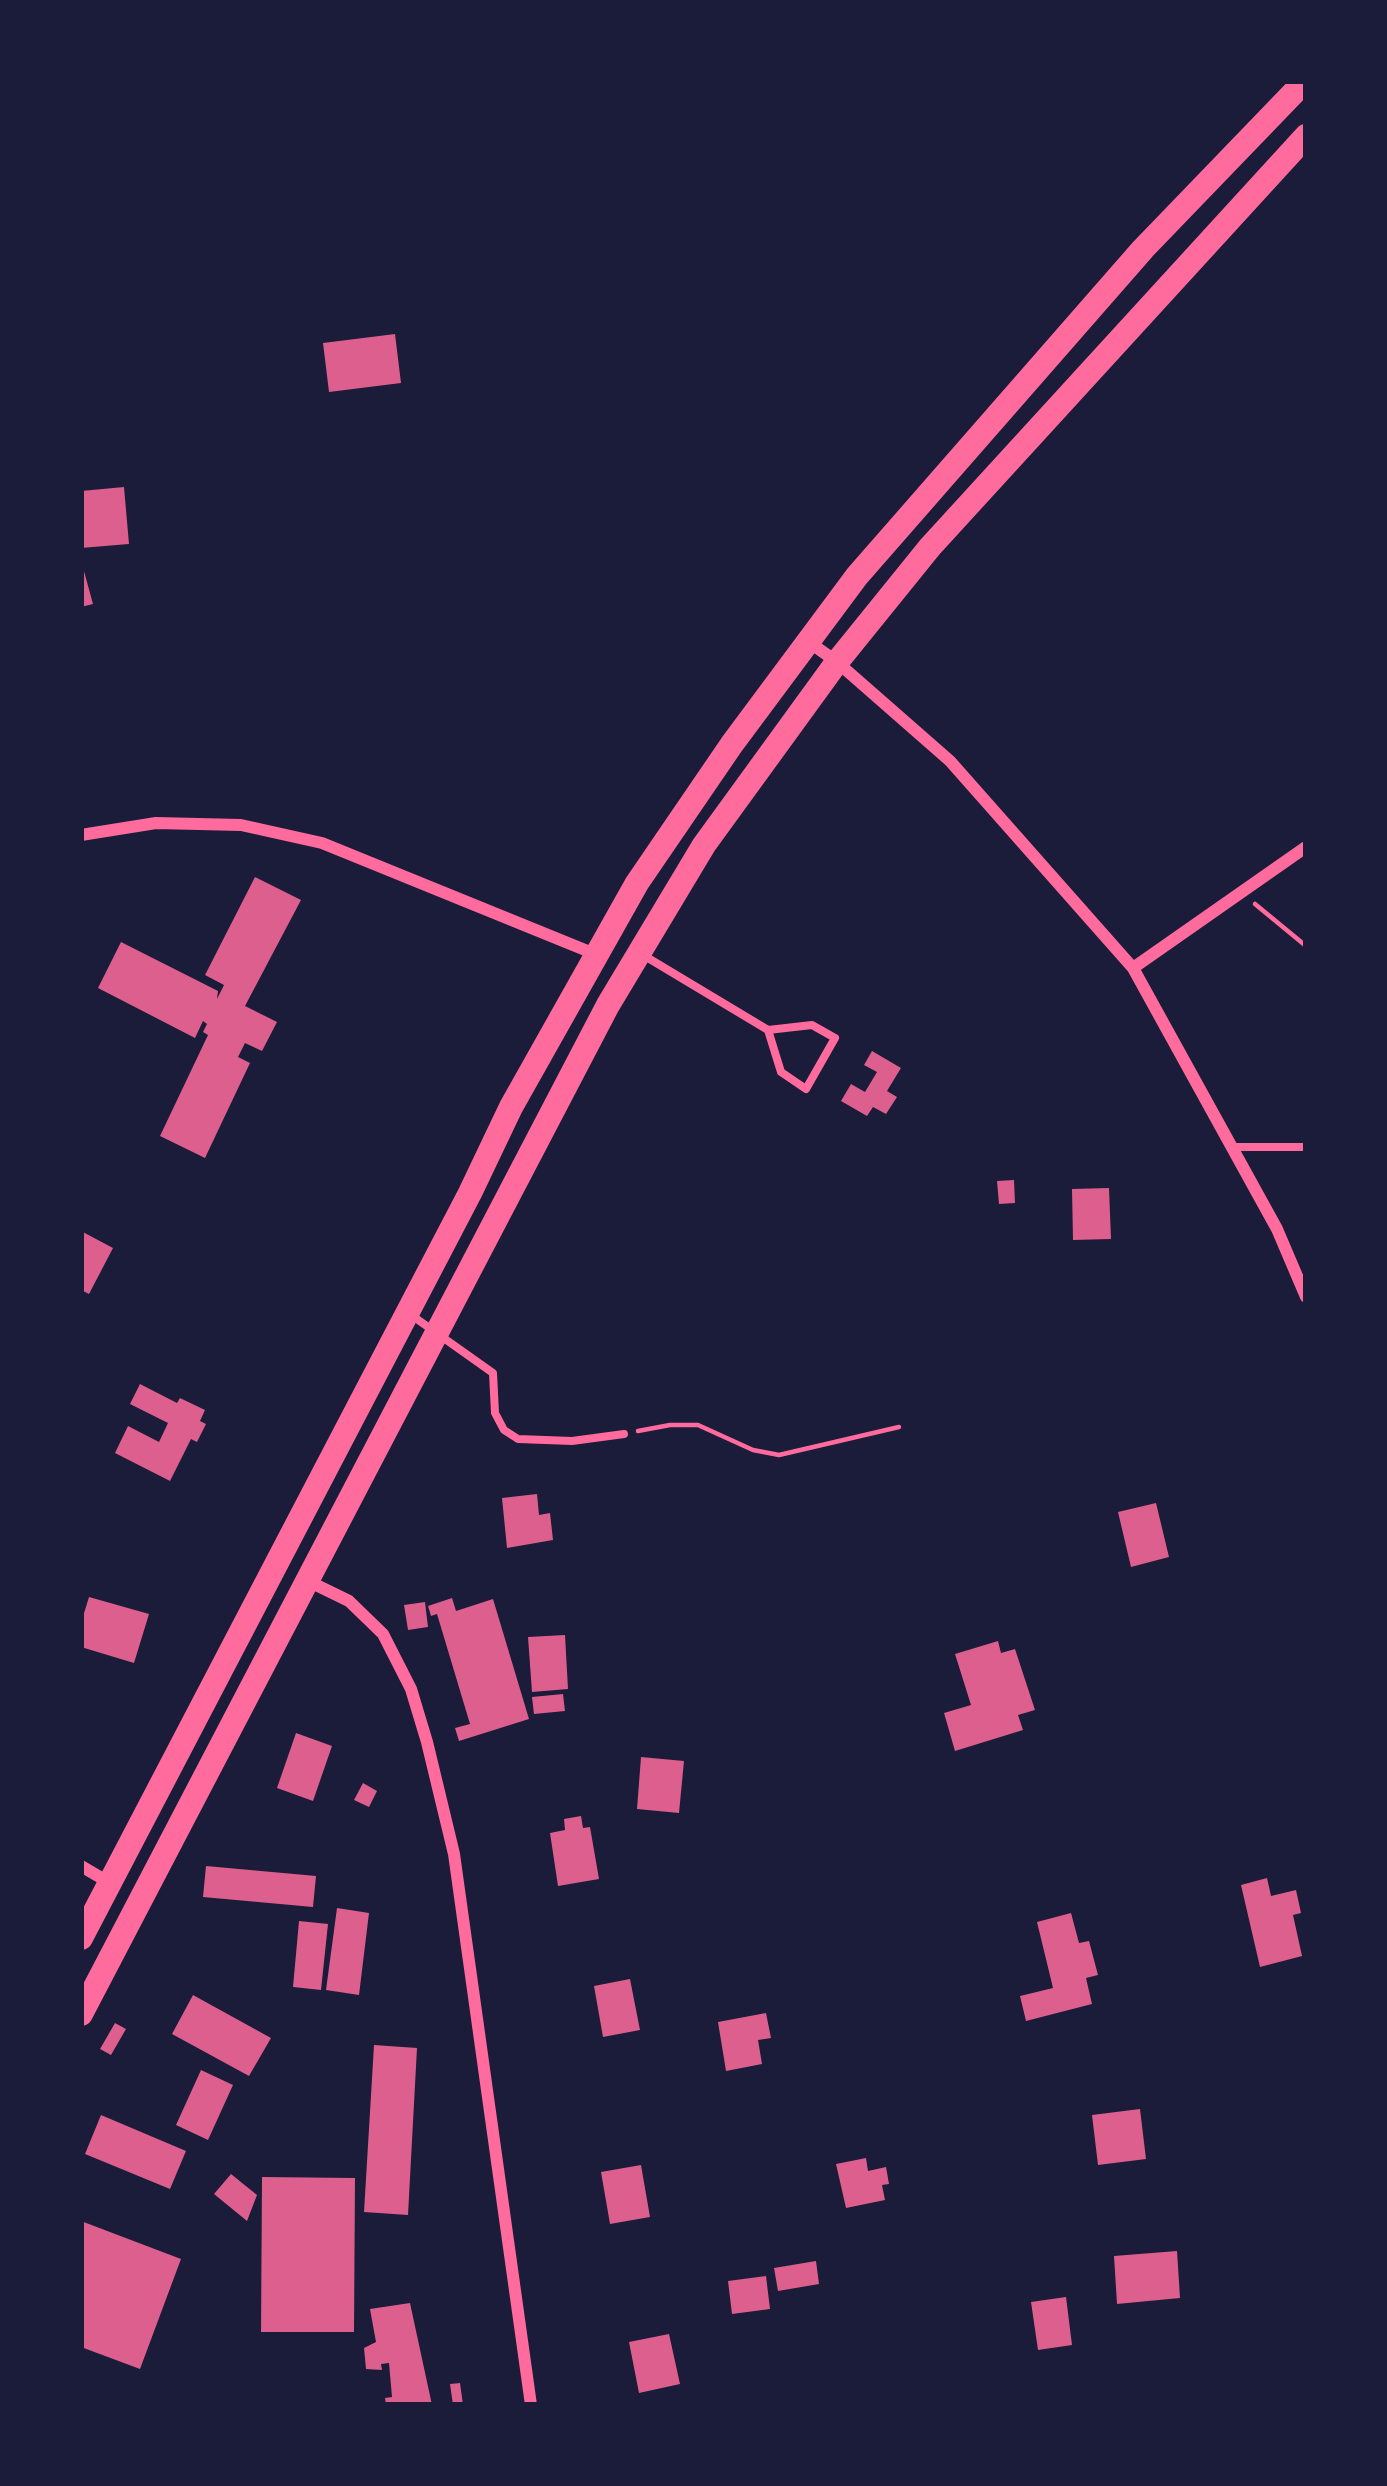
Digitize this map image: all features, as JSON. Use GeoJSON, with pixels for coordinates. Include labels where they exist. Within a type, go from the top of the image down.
{"type":"FeatureCollection","features":[{"type":"Feature","properties":{"kind":"highway"},"geometry":{"type":"LineString","coordinates":[[81,1937],[511,1107],[595,954],[675,825],[856,576],[1143,249],[1305,81]]}},
{"type":"Feature","properties":{"kind":"highway"},"geometry":{"type":"LineString","coordinates":[[81,2014],[637,952],[704,844],[837,662],[999,469],[1306,136]]}},
{"type":"Feature","properties":{"kind":"street"},"geometry":{"type":"LineString","coordinates":[[808,641],[950,761],[1133,968],[1277,1229],[1306,1297]]}},
{"type":"Feature","properties":{"kind":"street"},"geometry":{"type":"LineString","coordinates":[[81,835],[156,823],[241,825],[322,843],[595,954]]}},
{"type":"Feature","properties":{"kind":"street"},"geometry":{"type":"LineString","coordinates":[[1133,968],[1306,847]]}},
{"type":"Feature","properties":{"kind":"street"},"geometry":{"type":"LineString","coordinates":[[310,1582],[349,1601],[383,1634],[411,1689],[427,1742],[454,1854],[531,2405]]}},
{"type":"Feature","properties":{"kind":"street"},"geometry":{"type":"LineString","coordinates":[[81,1866],[110,1883]]}},
{"type":"Feature","properties":{"kind":"lane"},"geometry":{"type":"LineString","coordinates":[[637,952],[768,1030],[812,1025],[836,1038],[806,1089],[781,1072],[768,1030]]}},
{"type":"Feature","properties":{"kind":"lane"},"geometry":{"type":"LineString","coordinates":[[1232,1147],[1306,1147]]}},
{"type":"Feature","properties":{"kind":"lane"},"geometry":{"type":"LineString","coordinates":[[408,1313],[493,1372],[495,1413],[504,1430],[518,1439],[572,1441],[624,1434]]}},
{"type":"Feature","properties":{"kind":"path"},"geometry":{"type":"LineString","coordinates":[[1241,892],[1306,946]]}},
{"type":"Feature","properties":{"kind":"path"},"geometry":{"type":"LineString","coordinates":[[624,1434],[698,1425],[753,1450],[779,1455],[899,1426]]}},
{"type":"Feature","properties":{"kind":"building"},"geometry":{"type":"Polygon","coordinates":[[[395,334],[401,383],[329,392],[323,343],[395,334]]]}},
{"type":"Feature","properties":{"kind":"building"},"geometry":{"type":"Polygon","coordinates":[[[124,487],[129,544],[81,548],[81,491],[124,487]]]}},
{"type":"Feature","properties":{"kind":"building"},"geometry":{"type":"Polygon","coordinates":[[[81,560],[93,604],[81,607],[81,560]]]}},
{"type":"Feature","properties":{"kind":"building"},"geometry":{"type":"Polygon","coordinates":[[[255,877],[301,900],[245,1006],[277,1022],[262,1051],[245,1043],[238,1057],[250,1063],[205,1158],[160,1136],[208,1035],[203,1032],[207,1024],[203,1021],[195,1038],[98,988],[121,942],[218,991],[217,999],[224,985],[205,975],[255,877]]]}},
{"type":"Feature","properties":{"kind":"building"},"geometry":{"type":"Polygon","coordinates":[[[872,1051],[901,1068],[887,1091],[897,1097],[886,1114],[873,1107],[867,1116],[841,1101],[851,1084],[865,1092],[877,1072],[864,1065],[872,1051]]]}},
{"type":"Feature","properties":{"kind":"building"},"geometry":{"type":"Polygon","coordinates":[[[1014,1180],[1015,1203],[999,1204],[997,1181],[1014,1180]]]}},
{"type":"Feature","properties":{"kind":"building"},"geometry":{"type":"Polygon","coordinates":[[[1109,1188],[1111,1239],[1073,1240],[1072,1189],[1109,1188]]]}},
{"type":"Feature","properties":{"kind":"building"},"geometry":{"type":"Polygon","coordinates":[[[81,1231],[113,1248],[89,1294],[81,1290],[81,1231]]]}},
{"type":"Feature","properties":{"kind":"building"},"geometry":{"type":"Polygon","coordinates":[[[140,1384],[177,1403],[180,1398],[205,1410],[200,1421],[206,1424],[197,1442],[191,1439],[170,1481],[115,1453],[128,1426],[159,1442],[168,1423],[130,1404],[140,1384]]]}},
{"type":"Feature","properties":{"kind":"building"},"geometry":{"type":"Polygon","coordinates":[[[537,1494],[539,1515],[550,1513],[553,1540],[507,1548],[502,1498],[537,1494]]]}},
{"type":"Feature","properties":{"kind":"building"},"geometry":{"type":"Polygon","coordinates":[[[1156,1503],[1169,1557],[1131,1567],[1118,1512],[1156,1503]]]}},
{"type":"Feature","properties":{"kind":"building"},"geometry":{"type":"Polygon","coordinates":[[[89,1597],[149,1614],[134,1663],[81,1647],[81,1623],[89,1597]]]}},
{"type":"Feature","properties":{"kind":"building"},"geometry":{"type":"Polygon","coordinates":[[[452,1598],[456,1611],[493,1599],[529,1719],[459,1741],[455,1728],[470,1724],[437,1614],[431,1616],[428,1606],[452,1598]]]}},
{"type":"Feature","properties":{"kind":"building"},"geometry":{"type":"Polygon","coordinates":[[[425,1602],[428,1627],[408,1630],[404,1605],[425,1602]]]}},
{"type":"Feature","properties":{"kind":"building"},"geometry":{"type":"Polygon","coordinates":[[[565,1635],[568,1689],[532,1692],[528,1637],[565,1635]]]}},
{"type":"Feature","properties":{"kind":"building"},"geometry":{"type":"Polygon","coordinates":[[[998,1641],[1001,1653],[1015,1649],[1035,1710],[1018,1715],[1023,1730],[955,1751],[944,1713],[971,1705],[955,1654],[998,1641]]]}},
{"type":"Feature","properties":{"kind":"building"},"geometry":{"type":"Polygon","coordinates":[[[563,1694],[565,1711],[534,1714],[532,1697],[563,1694]]]}},
{"type":"Feature","properties":{"kind":"building"},"geometry":{"type":"Polygon","coordinates":[[[296,1733],[332,1746],[313,1801],[277,1788],[296,1733]]]}},
{"type":"Feature","properties":{"kind":"building"},"geometry":{"type":"Polygon","coordinates":[[[641,1757],[684,1761],[679,1813],[637,1809],[641,1757]]]}},
{"type":"Feature","properties":{"kind":"building"},"geometry":{"type":"Polygon","coordinates":[[[363,1783],[377,1791],[369,1807],[354,1800],[363,1783]]]}},
{"type":"Feature","properties":{"kind":"building"},"geometry":{"type":"Polygon","coordinates":[[[581,1816],[583,1828],[590,1827],[599,1879],[558,1886],[550,1833],[565,1830],[564,1819],[581,1816]]]}},
{"type":"Feature","properties":{"kind":"building"},"geometry":{"type":"Polygon","coordinates":[[[206,1866],[316,1876],[313,1907],[203,1897],[206,1866]]]}},
{"type":"Feature","properties":{"kind":"building"},"geometry":{"type":"Polygon","coordinates":[[[1267,1878],[1271,1896],[1296,1890],[1301,1913],[1293,1915],[1302,1956],[1260,1967],[1241,1885],[1267,1878]]]}},
{"type":"Feature","properties":{"kind":"building"},"geometry":{"type":"Polygon","coordinates":[[[337,1908],[369,1913],[359,1995],[326,1990],[337,1908]]]}},
{"type":"Feature","properties":{"kind":"building"},"geometry":{"type":"Polygon","coordinates":[[[1071,1913],[1079,1943],[1089,1941],[1098,1975],[1086,1978],[1092,2004],[1026,2021],[1020,1996],[1053,1988],[1037,1922],[1071,1913]]]}},
{"type":"Feature","properties":{"kind":"building"},"geometry":{"type":"Polygon","coordinates":[[[299,1921],[328,1924],[321,1990],[293,1987],[299,1921]]]}},
{"type":"Feature","properties":{"kind":"building"},"geometry":{"type":"Polygon","coordinates":[[[630,1979],[640,2030],[603,2037],[594,1986],[630,1979]]]}},
{"type":"Feature","properties":{"kind":"building"},"geometry":{"type":"Polygon","coordinates":[[[193,1995],[271,2038],[249,2076],[172,2034],[193,1995]]]}},
{"type":"Feature","properties":{"kind":"building"},"geometry":{"type":"Polygon","coordinates":[[[766,2013],[771,2038],[758,2040],[762,2064],[726,2071],[718,2022],[766,2013]]]}},
{"type":"Feature","properties":{"kind":"building"},"geometry":{"type":"Polygon","coordinates":[[[115,2023],[126,2029],[111,2055],[100,2049],[115,2023]]]}},
{"type":"Feature","properties":{"kind":"building"},"geometry":{"type":"Polygon","coordinates":[[[374,2045],[417,2048],[408,2215],[364,2212],[374,2045]]]}},
{"type":"Feature","properties":{"kind":"building"},"geometry":{"type":"Polygon","coordinates":[[[201,2070],[233,2085],[208,2140],[176,2125],[201,2070]]]}},
{"type":"Feature","properties":{"kind":"building"},"geometry":{"type":"Polygon","coordinates":[[[1140,2109],[1146,2159],[1098,2165],[1092,2115],[1140,2109]]]}},
{"type":"Feature","properties":{"kind":"building"},"geometry":{"type":"Polygon","coordinates":[[[101,2115],[186,2151],[170,2189],[85,2154],[101,2115]]]}},
{"type":"Feature","properties":{"kind":"building"},"geometry":{"type":"Polygon","coordinates":[[[866,2158],[868,2171],[886,2167],[885,2200],[846,2208],[836,2164],[866,2158]]]}},
{"type":"Feature","properties":{"kind":"building"},"geometry":{"type":"Polygon","coordinates":[[[641,2165],[650,2217],[610,2224],[601,2172],[641,2165]]]}},
{"type":"Feature","properties":{"kind":"building"},"geometry":{"type":"Polygon","coordinates":[[[231,2174],[257,2195],[247,2221],[214,2194],[231,2174]]]}},
{"type":"Feature","properties":{"kind":"building"},"geometry":{"type":"Polygon","coordinates":[[[262,2177],[355,2178],[354,2332],[261,2332],[262,2177]]]}},
{"type":"Feature","properties":{"kind":"building"},"geometry":{"type":"Polygon","coordinates":[[[81,2221],[181,2259],[140,2369],[81,2347],[81,2221]]]}},
{"type":"Feature","properties":{"kind":"building"},"geometry":{"type":"Polygon","coordinates":[[[1177,2251],[1180,2298],[1117,2304],[1114,2256],[1177,2251]]]}},
{"type":"Feature","properties":{"kind":"building"},"geometry":{"type":"Polygon","coordinates":[[[816,2261],[819,2284],[778,2291],[774,2268],[816,2261]]]}},
{"type":"Feature","properties":{"kind":"building"},"geometry":{"type":"Polygon","coordinates":[[[766,2276],[770,2309],[732,2314],[728,2281],[766,2276]]]}},
{"type":"Feature","properties":{"kind":"building"},"geometry":{"type":"Polygon","coordinates":[[[1066,2297],[1072,2345],[1038,2350],[1031,2302],[1066,2297]]]}},
{"type":"Feature","properties":{"kind":"building"},"geometry":{"type":"Polygon","coordinates":[[[410,2303],[432,2405],[386,2405],[385,2398],[392,2397],[389,2363],[381,2364],[382,2370],[366,2369],[364,2348],[376,2342],[370,2309],[410,2303]]]}},
{"type":"Feature","properties":{"kind":"building"},"geometry":{"type":"Polygon","coordinates":[[[669,2334],[680,2384],[639,2393],[629,2342],[669,2334]]]}},
{"type":"Feature","properties":{"kind":"building"},"geometry":{"type":"Polygon","coordinates":[[[460,2383],[463,2405],[453,2405],[450,2384],[460,2383]]]}}]}
